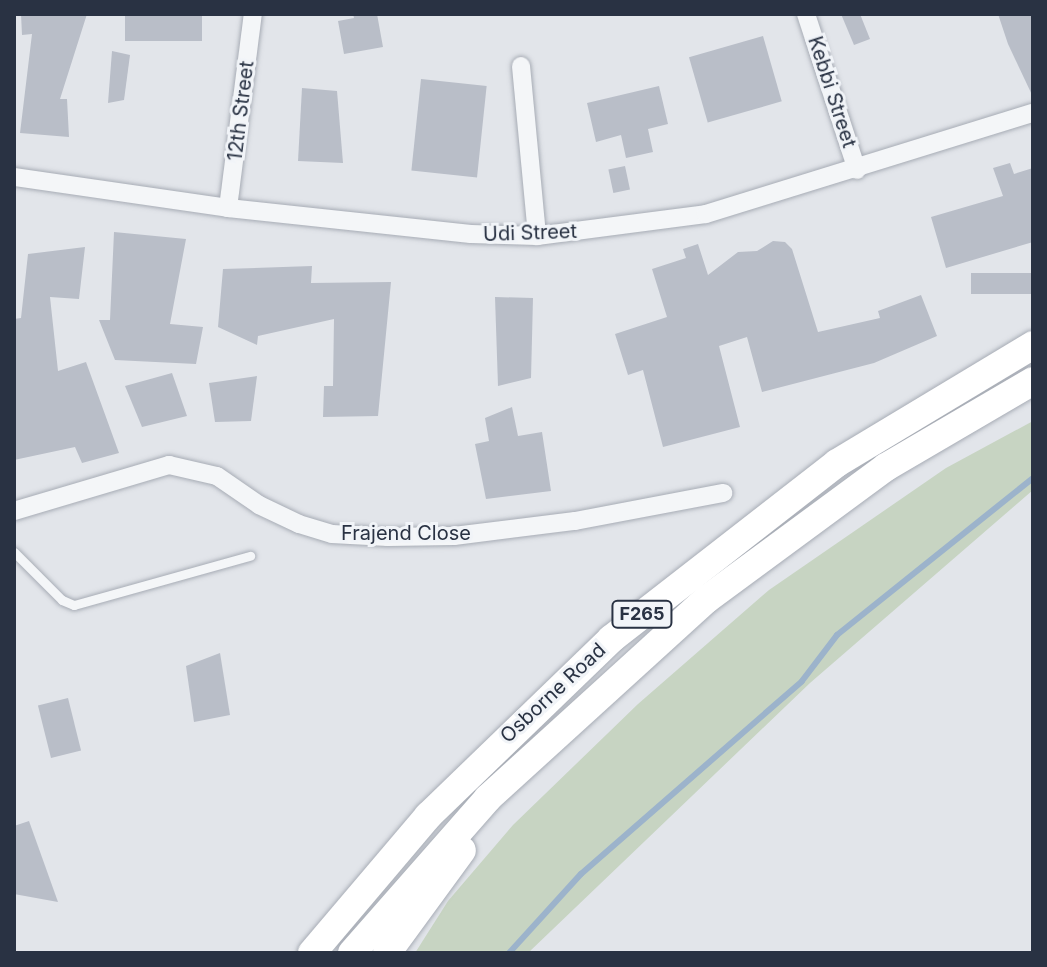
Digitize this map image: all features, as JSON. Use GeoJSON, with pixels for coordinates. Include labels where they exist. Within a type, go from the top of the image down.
{"type":"FeatureCollection","features":[{"type":"Feature","properties":{"kind":"main road","name":"Osborne Road"},"geometry":{"type":"LineString","coordinates":[[312,953],[428,816],[611,639],[837,463],[1033,345]]}},
{"type":"Feature","properties":{"kind":"main road","name":"Osborne Road"},"geometry":{"type":"LineString","coordinates":[[352,953],[488,798],[684,619],[828,507],[1033,381]]}},
{"type":"Feature","properties":{"kind":"main road"},"geometry":{"type":"LineString","coordinates":[[391,946],[459,856],[488,798]]}},
{"type":"Feature","properties":{"kind":"street","name":"12th Street"},"geometry":{"type":"LineString","coordinates":[[228,208],[253,14]]}},
{"type":"Feature","properties":{"kind":"street","name":"Kebbi Street"},"geometry":{"type":"LineString","coordinates":[[806,14],[857,170]]}},
{"type":"Feature","properties":{"kind":"street"},"geometry":{"type":"LineString","coordinates":[[521,66],[537,236]]}},
{"type":"Feature","properties":{"kind":"street","name":"Udi Street"},"geometry":{"type":"LineString","coordinates":[[14,177],[228,208],[471,234],[537,236],[706,214],[857,170],[1033,113]]}},
{"type":"Feature","properties":{"kind":"street","name":"Frajend Close"},"geometry":{"type":"LineString","coordinates":[[14,511],[169,465],[217,476],[259,505],[299,524],[332,534],[388,537],[454,536],[560,523],[723,493]]}},
{"type":"Feature","properties":{"kind":"lane"},"geometry":{"type":"LineString","coordinates":[[14,552],[62,600],[74,605],[250,556]]}},
{"type":"Feature","properties":{"kind":"green space"},"geometry":{"type":"Polygon","coordinates":[[[1033,421],[1033,490],[810,683],[528,953],[415,953],[448,901],[513,825],[638,704],[769,590],[946,468],[1033,421]]]}},
{"type":"Feature","properties":{"kind":"building"},"geometry":{"type":"Polygon","coordinates":[[[21,14],[87,14],[60,99],[67,99],[69,137],[20,133],[32,34],[22,35],[21,14]]]}},
{"type":"Feature","properties":{"kind":"building"},"geometry":{"type":"Polygon","coordinates":[[[125,14],[202,14],[202,41],[125,41],[125,14]]]}},
{"type":"Feature","properties":{"kind":"building"},"geometry":{"type":"Polygon","coordinates":[[[353,14],[377,14],[383,47],[344,54],[338,21],[354,18],[353,14]]]}},
{"type":"Feature","properties":{"kind":"building"},"geometry":{"type":"Polygon","coordinates":[[[841,14],[860,14],[870,39],[854,45],[841,14]]]}},
{"type":"Feature","properties":{"kind":"building"},"geometry":{"type":"Polygon","coordinates":[[[998,14],[1033,14],[1033,97],[1008,44],[998,14]]]}},
{"type":"Feature","properties":{"kind":"building"},"geometry":{"type":"Polygon","coordinates":[[[763,36],[782,101],[708,123],[689,57],[763,36]]]}},
{"type":"Feature","properties":{"kind":"building"},"geometry":{"type":"Polygon","coordinates":[[[112,51],[130,55],[124,100],[108,103],[112,51]]]}},
{"type":"Feature","properties":{"kind":"building"},"geometry":{"type":"Polygon","coordinates":[[[421,79],[487,86],[477,177],[411,170],[421,79]]]}},
{"type":"Feature","properties":{"kind":"building"},"geometry":{"type":"Polygon","coordinates":[[[659,86],[668,124],[648,129],[653,152],[626,158],[621,135],[596,142],[587,103],[659,86]]]}},
{"type":"Feature","properties":{"kind":"building"},"geometry":{"type":"Polygon","coordinates":[[[302,88],[337,91],[343,163],[298,161],[302,88]]]}},
{"type":"Feature","properties":{"kind":"building"},"geometry":{"type":"Polygon","coordinates":[[[1010,163],[1014,174],[1033,168],[1033,242],[946,268],[931,217],[1003,196],[993,168],[1010,163]]]}},
{"type":"Feature","properties":{"kind":"building"},"geometry":{"type":"Polygon","coordinates":[[[625,166],[630,189],[613,193],[608,170],[625,166]]]}},
{"type":"Feature","properties":{"kind":"building"},"geometry":{"type":"Polygon","coordinates":[[[114,232],[186,239],[170,324],[203,327],[196,364],[115,360],[99,320],[110,320],[114,232]]]}},
{"type":"Feature","properties":{"kind":"building"},"geometry":{"type":"Polygon","coordinates":[[[773,241],[785,242],[792,249],[818,332],[880,318],[878,311],[921,295],[937,336],[874,363],[762,392],[747,337],[719,346],[740,427],[663,447],[643,370],[628,375],[615,334],[667,317],[652,269],[686,258],[683,249],[698,244],[708,275],[738,252],[757,251],[773,241]]]}},
{"type":"Feature","properties":{"kind":"building"},"geometry":{"type":"Polygon","coordinates":[[[85,247],[79,299],[50,297],[58,371],[86,362],[119,453],[82,463],[75,447],[14,460],[14,319],[21,318],[28,254],[85,247]]]}},
{"type":"Feature","properties":{"kind":"building"},"geometry":{"type":"Polygon","coordinates":[[[312,266],[311,283],[391,282],[378,416],[323,417],[324,386],[333,386],[334,319],[258,336],[257,345],[218,327],[223,269],[312,266]]]}},
{"type":"Feature","properties":{"kind":"building"},"geometry":{"type":"Polygon","coordinates":[[[971,273],[1033,273],[1033,294],[971,294],[971,273]]]}},
{"type":"Feature","properties":{"kind":"building"},"geometry":{"type":"Polygon","coordinates":[[[495,297],[533,298],[531,378],[498,386],[495,297]]]}},
{"type":"Feature","properties":{"kind":"building"},"geometry":{"type":"Polygon","coordinates":[[[172,373],[187,416],[142,427],[125,386],[172,373]]]}},
{"type":"Feature","properties":{"kind":"building"},"geometry":{"type":"Polygon","coordinates":[[[257,376],[251,421],[215,422],[209,383],[257,376]]]}},
{"type":"Feature","properties":{"kind":"building"},"geometry":{"type":"Polygon","coordinates":[[[512,407],[518,436],[542,432],[551,491],[486,499],[475,444],[489,441],[485,418],[512,407]]]}},
{"type":"Feature","properties":{"kind":"building"},"geometry":{"type":"Polygon","coordinates":[[[220,653],[230,715],[194,722],[186,666],[220,653]]]}},
{"type":"Feature","properties":{"kind":"building"},"geometry":{"type":"Polygon","coordinates":[[[68,698],[81,750],[51,758],[38,705],[68,698]]]}},
{"type":"Feature","properties":{"kind":"building"},"geometry":{"type":"Polygon","coordinates":[[[29,821],[58,902],[14,894],[14,826],[29,821]]]}},
{"type":"Feature","properties":{"kind":"waterway"},"geometry":{"type":"LineString","coordinates":[[509,953],[581,874],[802,681],[837,635],[1033,478]]}}]}
